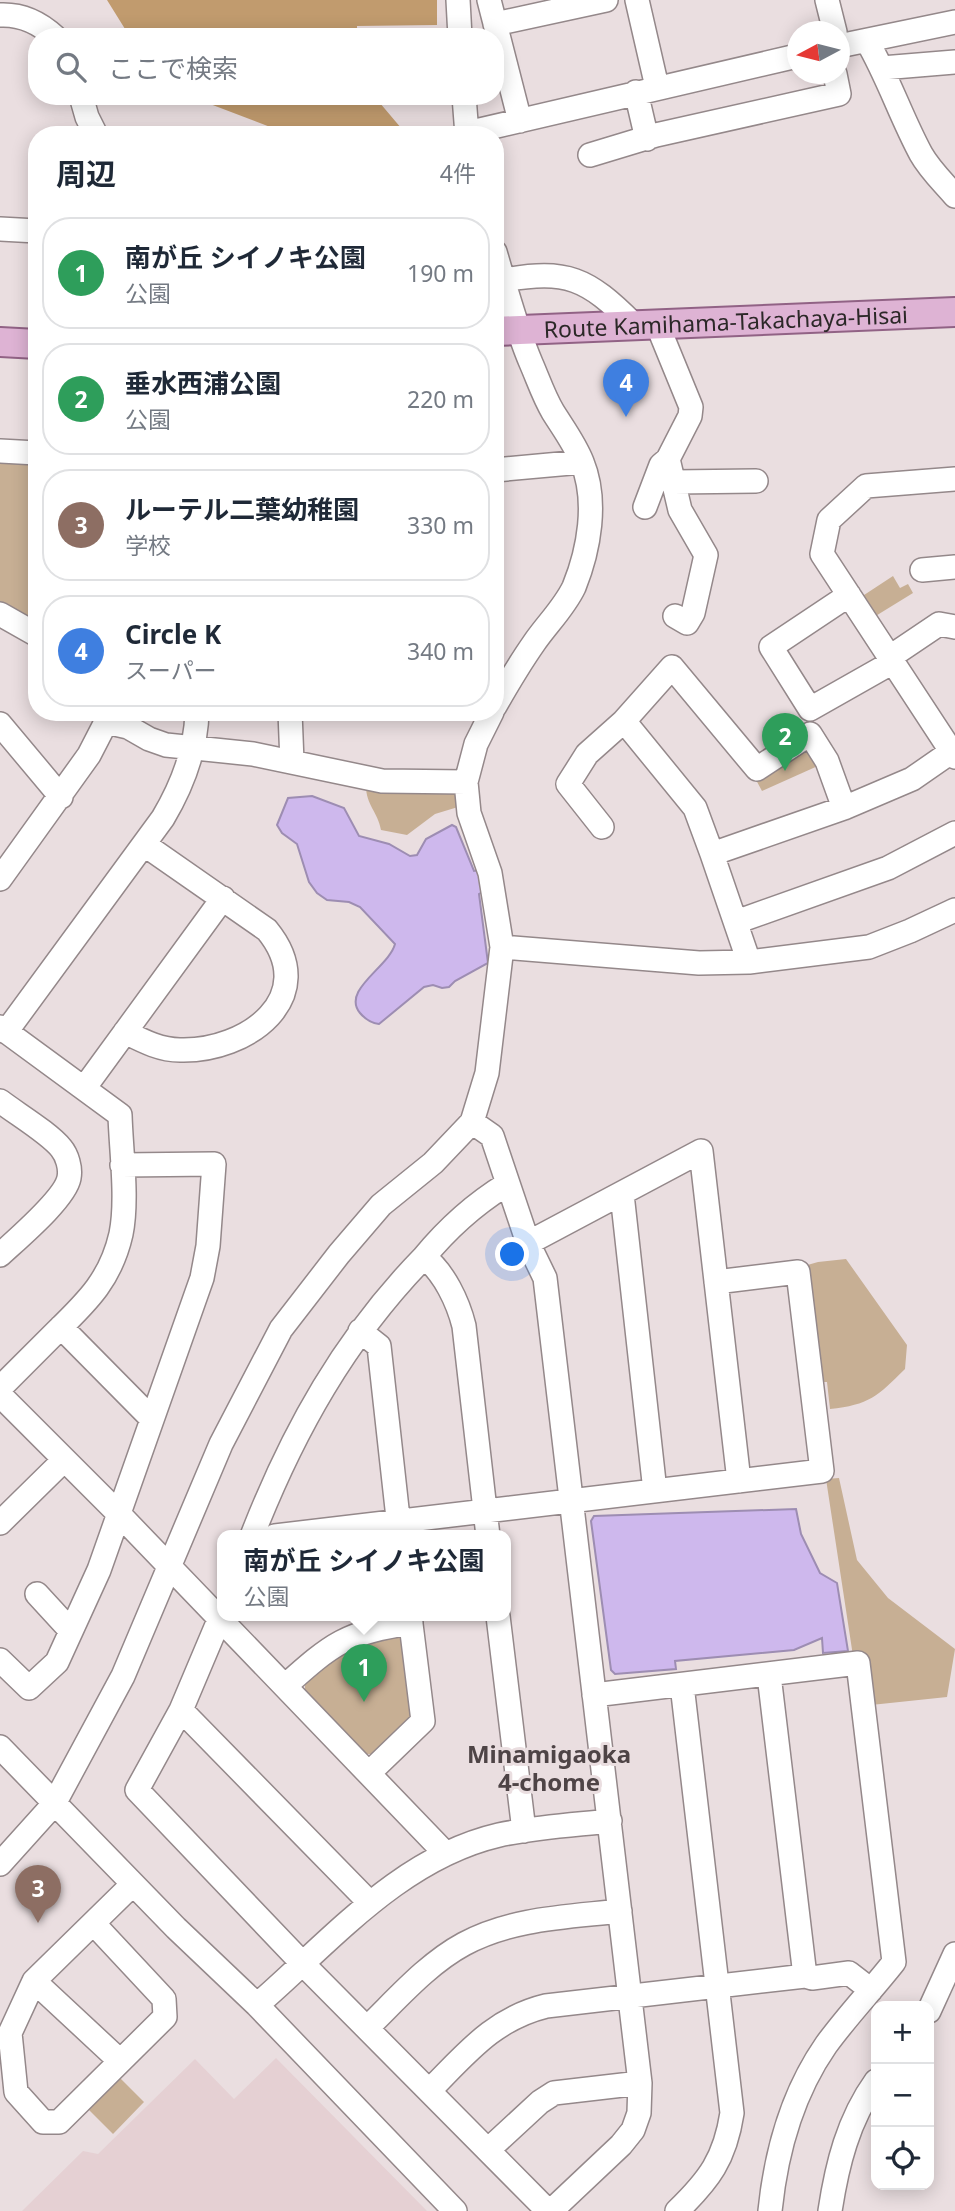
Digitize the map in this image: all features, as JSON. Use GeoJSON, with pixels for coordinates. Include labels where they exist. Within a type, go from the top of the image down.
{"type":"FeatureCollection","features":[{"type":"Feature","properties":{"kind":"main road","name":"Route Kamihama-Takachaya-Hisai"},"geometry":{"type":"LineString","coordinates":[[507,330],[955,312]]}},
{"type":"Feature","properties":{"kind":"main road"},"geometry":{"type":"LineString","coordinates":[[0,342],[28,344]]}},
{"type":"Feature","properties":{"kind":"street"},"geometry":{"type":"LineString","coordinates":[[458,0],[460,28]]}},
{"type":"Feature","properties":{"kind":"street"},"geometry":{"type":"LineString","coordinates":[[489,0],[496,28]]}},
{"type":"Feature","properties":{"kind":"street"},"geometry":{"type":"LineString","coordinates":[[495,24],[606,0]]}},
{"type":"Feature","properties":{"kind":"street"},"geometry":{"type":"LineString","coordinates":[[637,0],[647,90],[647,139]]}},
{"type":"Feature","properties":{"kind":"street"},"geometry":{"type":"LineString","coordinates":[[827,0],[832,21]]}},
{"type":"Feature","properties":{"kind":"street"},"geometry":{"type":"LineString","coordinates":[[0,15],[26,19],[44,28]]}},
{"type":"Feature","properties":{"kind":"street"},"geometry":{"type":"LineString","coordinates":[[850,44],[955,22]]}},
{"type":"Feature","properties":{"kind":"street"},"geometry":{"type":"LineString","coordinates":[[867,41],[883,68],[921,154],[955,196]]}},
{"type":"Feature","properties":{"kind":"street"},"geometry":{"type":"LineString","coordinates":[[500,126],[787,58]]}},
{"type":"Feature","properties":{"kind":"street"},"geometry":{"type":"LineString","coordinates":[[504,59],[520,121]]}},
{"type":"Feature","properties":{"kind":"street"},"geometry":{"type":"LineString","coordinates":[[883,68],[955,62]]}},
{"type":"Feature","properties":{"kind":"street"},"geometry":{"type":"LineString","coordinates":[[590,155],[840,87]]}},
{"type":"Feature","properties":{"kind":"street"},"geometry":{"type":"LineString","coordinates":[[84,105],[92,126]]}},
{"type":"Feature","properties":{"kind":"street"},"geometry":{"type":"LineString","coordinates":[[465,105],[466,126]]}},
{"type":"Feature","properties":{"kind":"street"},"geometry":{"type":"LineString","coordinates":[[0,229],[28,231]]}},
{"type":"Feature","properties":{"kind":"street"},"geometry":{"type":"LineString","coordinates":[[504,281],[548,275],[572,280],[608,299],[645,324],[691,407],[690,416],[668,459],[660,465],[645,507]]}},
{"type":"Feature","properties":{"kind":"street"},"geometry":{"type":"LineString","coordinates":[[504,293],[507,330],[582,463],[587,478],[589,537],[573,587],[563,606],[522,661],[504,691]]}},
{"type":"Feature","properties":{"kind":"street"},"geometry":{"type":"LineString","coordinates":[[0,451],[28,453]]}},
{"type":"Feature","properties":{"kind":"street"},"geometry":{"type":"LineString","coordinates":[[668,459],[684,518],[706,555],[693,613],[687,624],[675,616]]}},
{"type":"Feature","properties":{"kind":"street"},"geometry":{"type":"LineString","coordinates":[[504,469],[582,463]]}},
{"type":"Feature","properties":{"kind":"street"},"geometry":{"type":"LineString","coordinates":[[712,854],[844,808],[912,779],[953,755],[822,554],[829,520],[866,486],[955,478]]}},
{"type":"Feature","properties":{"kind":"street"},"geometry":{"type":"LineString","coordinates":[[674,482],[756,481]]}},
{"type":"Feature","properties":{"kind":"street"},"geometry":{"type":"LineString","coordinates":[[922,570],[955,567]]}},
{"type":"Feature","properties":{"kind":"street"},"geometry":{"type":"LineString","coordinates":[[849,595],[771,647],[810,709],[892,659],[939,624],[955,627]]}},
{"type":"Feature","properties":{"kind":"street"},"geometry":{"type":"LineString","coordinates":[[0,614],[28,630]]}},
{"type":"Feature","properties":{"kind":"street"},"geometry":{"type":"LineString","coordinates":[[603,827],[568,784],[587,754],[624,721],[673,667],[757,769],[810,734],[827,761],[844,808]]}},
{"type":"Feature","properties":{"kind":"street"},"geometry":{"type":"LineString","coordinates":[[0,878],[89,755],[103,721]]}},
{"type":"Feature","properties":{"kind":"street"},"geometry":{"type":"LineString","coordinates":[[114,721],[166,745],[253,754],[382,781],[466,782]]}},
{"type":"Feature","properties":{"kind":"street"},"geometry":{"type":"LineString","coordinates":[[0,1388],[85,1305],[108,1272],[121,1233],[122,1165],[120,1115],[3,1029],[145,845],[173,800],[193,747],[196,721]]}},
{"type":"Feature","properties":{"kind":"street"},"geometry":{"type":"LineString","coordinates":[[290,721],[292,762]]}},
{"type":"Feature","properties":{"kind":"street"},"geometry":{"type":"LineString","coordinates":[[0,1864],[54,1804],[123,1676],[221,1444],[281,1329],[381,1205],[433,1163],[471,1122],[487,1073],[502,947],[490,873],[469,813],[466,782],[476,744],[488,721]]}},
{"type":"Feature","properties":{"kind":"street"},"geometry":{"type":"LineString","coordinates":[[624,721],[695,808],[749,961]]}},
{"type":"Feature","properties":{"kind":"street"},"geometry":{"type":"LineString","coordinates":[[0,724],[61,797]]}},
{"type":"Feature","properties":{"kind":"street"},"geometry":{"type":"LineString","coordinates":[[736,922],[888,868],[955,833]]}},
{"type":"Feature","properties":{"kind":"street"},"geometry":{"type":"LineString","coordinates":[[125,1032],[167,1049],[208,1048],[242,1037],[269,1018],[278,1007],[285,979],[279,950],[267,930],[145,845]]}},
{"type":"Feature","properties":{"kind":"street"},"geometry":{"type":"LineString","coordinates":[[85,1087],[223,898]]}},
{"type":"Feature","properties":{"kind":"street"},"geometry":{"type":"LineString","coordinates":[[502,947],[699,963],[749,961],[869,947],[955,910]]}},
{"type":"Feature","properties":{"kind":"street"},"geometry":{"type":"LineString","coordinates":[[0,1255],[52,1204],[66,1187],[69,1177],[69,1165],[60,1146],[5,1114]]}},
{"type":"Feature","properties":{"kind":"street"},"geometry":{"type":"LineString","coordinates":[[219,1621],[181,1710],[137,1790],[304,1965],[549,2211],[621,2145],[633,2130],[639,2113],[640,2083],[545,1278],[528,1243],[492,1136],[471,1122]]}},
{"type":"Feature","properties":{"kind":"street"},"geometry":{"type":"LineString","coordinates":[[528,1243],[701,1151],[739,1481]]}},
{"type":"Feature","properties":{"kind":"street"},"geometry":{"type":"LineString","coordinates":[[0,1660],[29,1688],[57,1662],[99,1570],[202,1278],[210,1234],[214,1164],[122,1165]]}},
{"type":"Feature","properties":{"kind":"street"},"geometry":{"type":"LineString","coordinates":[[254,1530],[297,1433],[335,1367],[360,1332],[393,1289],[438,1241],[491,1194],[507,1184]]}},
{"type":"Feature","properties":{"kind":"street"},"geometry":{"type":"LineString","coordinates":[[622,1194],[655,1491]]}},
{"type":"Feature","properties":{"kind":"street"},"geometry":{"type":"LineString","coordinates":[[424,1257],[435,1265],[460,1311],[464,1326],[487,1530]]}},
{"type":"Feature","properties":{"kind":"street"},"geometry":{"type":"LineString","coordinates":[[368,1530],[399,1528],[485,1510],[822,1471],[798,1272],[716,1282]]}},
{"type":"Feature","properties":{"kind":"street"},"geometry":{"type":"LineString","coordinates":[[61,1327],[151,1418]]}},
{"type":"Feature","properties":{"kind":"street"},"geometry":{"type":"LineString","coordinates":[[360,1332],[379,1346],[399,1528]]}},
{"type":"Feature","properties":{"kind":"street"},"geometry":{"type":"LineString","coordinates":[[0,1395],[169,1568],[217,1613]]}},
{"type":"Feature","properties":{"kind":"street"},"geometry":{"type":"LineString","coordinates":[[0,1523],[64,1460]]}},
{"type":"Feature","properties":{"kind":"street"},"geometry":{"type":"LineString","coordinates":[[37,1594],[71,1631]]}},
{"type":"Feature","properties":{"kind":"street"},"geometry":{"type":"LineString","coordinates":[[225,1621],[446,1854]]}},
{"type":"Feature","properties":{"kind":"street"},"geometry":{"type":"LineString","coordinates":[[285,1686],[320,1655],[344,1640],[371,1629],[406,1621]]}},
{"type":"Feature","properties":{"kind":"street"},"geometry":{"type":"LineString","coordinates":[[369,1773],[423,1721],[410,1621]]}},
{"type":"Feature","properties":{"kind":"street"},"geometry":{"type":"LineString","coordinates":[[499,1621],[524,1831]]}},
{"type":"Feature","properties":{"kind":"street"},"geometry":{"type":"LineString","coordinates":[[594,1695],[858,1663],[894,1962],[826,2045],[798,2097],[780,2147],[770,2211]]}},
{"type":"Feature","properties":{"kind":"street"},"geometry":{"type":"LineString","coordinates":[[769,1675],[805,1976]]}},
{"type":"Feature","properties":{"kind":"street"},"geometry":{"type":"LineString","coordinates":[[677,2211],[711,2175],[723,2148],[732,2113],[682,1685]]}},
{"type":"Feature","properties":{"kind":"street"},"geometry":{"type":"LineString","coordinates":[[181,1710],[370,1903]]}},
{"type":"Feature","properties":{"kind":"street"},"geometry":{"type":"LineString","coordinates":[[0,1747],[133,1884],[257,2005],[454,2211]]}},
{"type":"Feature","properties":{"kind":"street"},"geometry":{"type":"LineString","coordinates":[[257,2005],[370,1903],[416,1870],[446,1854],[480,1840],[524,1831],[610,1821]]}},
{"type":"Feature","properties":{"kind":"street"},"geometry":{"type":"LineString","coordinates":[[94,1924],[164,1999],[165,2017],[59,2122],[43,2122],[16,2092],[10,2033],[34,1981],[133,1884]]}},
{"type":"Feature","properties":{"kind":"street"},"geometry":{"type":"LineString","coordinates":[[367,2028],[429,1968],[464,1944],[509,1926],[527,1922],[620,1911]]}},
{"type":"Feature","properties":{"kind":"street"},"geometry":{"type":"LineString","coordinates":[[934,2001],[955,1954]]}},
{"type":"Feature","properties":{"kind":"street"},"geometry":{"type":"LineString","coordinates":[[429,2091],[493,2028],[526,2011],[546,2006],[849,1973],[871,1990]]}},
{"type":"Feature","properties":{"kind":"street"},"geometry":{"type":"LineString","coordinates":[[34,1981],[120,2061]]}},
{"type":"Feature","properties":{"kind":"street"},"geometry":{"type":"LineString","coordinates":[[488,2150],[540,2102],[555,2093],[640,2083]]}},
{"type":"Feature","properties":{"kind":"street"},"geometry":{"type":"LineString","coordinates":[[830,2211],[850,2125],[871,2088]]}},
{"type":"Feature","properties":{"kind":"shaded area"},"geometry":{"type":"Polygon","coordinates":[[[107,0],[437,0],[437,25],[357,28],[124,28],[107,0]]]}},
{"type":"Feature","properties":{"kind":"shaded area"},"geometry":{"type":"Polygon","coordinates":[[[213,105],[382,105],[399,126],[267,126],[213,105]]]}},
{"type":"Feature","properties":{"kind":"shaded area"},"geometry":{"type":"Polygon","coordinates":[[[0,459],[28,461],[28,620],[0,605],[0,459]]]}},
{"type":"Feature","properties":{"kind":"shaded area"},"geometry":{"type":"Polygon","coordinates":[[[893,576],[900,588],[908,584],[913,593],[874,617],[861,597],[893,576]]]}},
{"type":"Feature","properties":{"kind":"shaded area"},"geometry":{"type":"Polygon","coordinates":[[[802,747],[811,749],[820,765],[762,791],[755,778],[802,747]]]}},
{"type":"Feature","properties":{"kind":"shaded area"},"geometry":{"type":"Polygon","coordinates":[[[366,786],[449,790],[457,794],[458,807],[435,814],[407,835],[381,830],[366,786]]]}},
{"type":"Feature","properties":{"kind":"shaded area"},"geometry":{"type":"Polygon","coordinates":[[[312,796],[344,808],[359,836],[389,844],[410,856],[417,855],[426,839],[452,825],[456,827],[474,871],[480,870],[484,891],[479,894],[488,963],[449,987],[424,987],[379,1024],[364,1017],[356,1004],[357,996],[395,944],[360,907],[349,902],[327,900],[317,893],[309,882],[297,844],[282,833],[277,825],[288,798],[312,796]]]}},
{"type":"Feature","properties":{"kind":"shaded area"},"geometry":{"type":"Polygon","coordinates":[[[846,1259],[907,1345],[905,1369],[872,1398],[854,1405],[830,1409],[827,1382],[820,1382],[804,1266],[846,1259]]]}},
{"type":"Feature","properties":{"kind":"shaded area"},"geometry":{"type":"Polygon","coordinates":[[[839,1478],[857,1560],[888,1598],[955,1649],[947,1697],[871,1705],[866,1655],[853,1656],[826,1479],[839,1478]]]}},
{"type":"Feature","properties":{"kind":"shaded area"},"geometry":{"type":"Polygon","coordinates":[[[796,1509],[801,1534],[820,1573],[837,1583],[848,1651],[823,1653],[822,1638],[794,1650],[675,1661],[676,1669],[615,1674],[611,1670],[591,1521],[594,1516],[796,1509]]]}},
{"type":"Feature","properties":{"kind":"shaded area"},"geometry":{"type":"Polygon","coordinates":[[[396,1632],[405,1638],[414,1712],[410,1724],[377,1754],[366,1754],[305,1691],[305,1678],[329,1658],[396,1632]]]}},
{"type":"Feature","properties":{"kind":"shaded area"},"geometry":{"type":"Polygon","coordinates":[[[276,2058],[427,2211],[22,2211],[83,2151],[98,2154],[195,2059],[234,2099],[276,2058]]]}},
{"type":"Feature","properties":{"kind":"shaded area"},"geometry":{"type":"Polygon","coordinates":[[[115,2073],[144,2102],[113,2134],[83,2104],[115,2073]]]}},
{"type":"Feature","properties":{"kind":"place","name":"Circle K"},"geometry":{"type":"Point","coordinates":[626,417]}},
{"type":"Feature","properties":{"kind":"place","name":"垂水西浦公園"},"geometry":{"type":"Point","coordinates":[785,771]}},
{"type":"Feature","properties":{"kind":"place","name":"南が丘 シイノキ公園"},"geometry":{"type":"Point","coordinates":[364,1702]}},
{"type":"Feature","properties":{"kind":"place","name":"ルーテル二葉幼稚園"},"geometry":{"type":"Point","coordinates":[38,1923]}},
{"type":"Feature","properties":{"kind":"district","name":"Minamigaoka 4-chome"},"geometry":{"type":"Point","coordinates":[549,1767]}}]}
